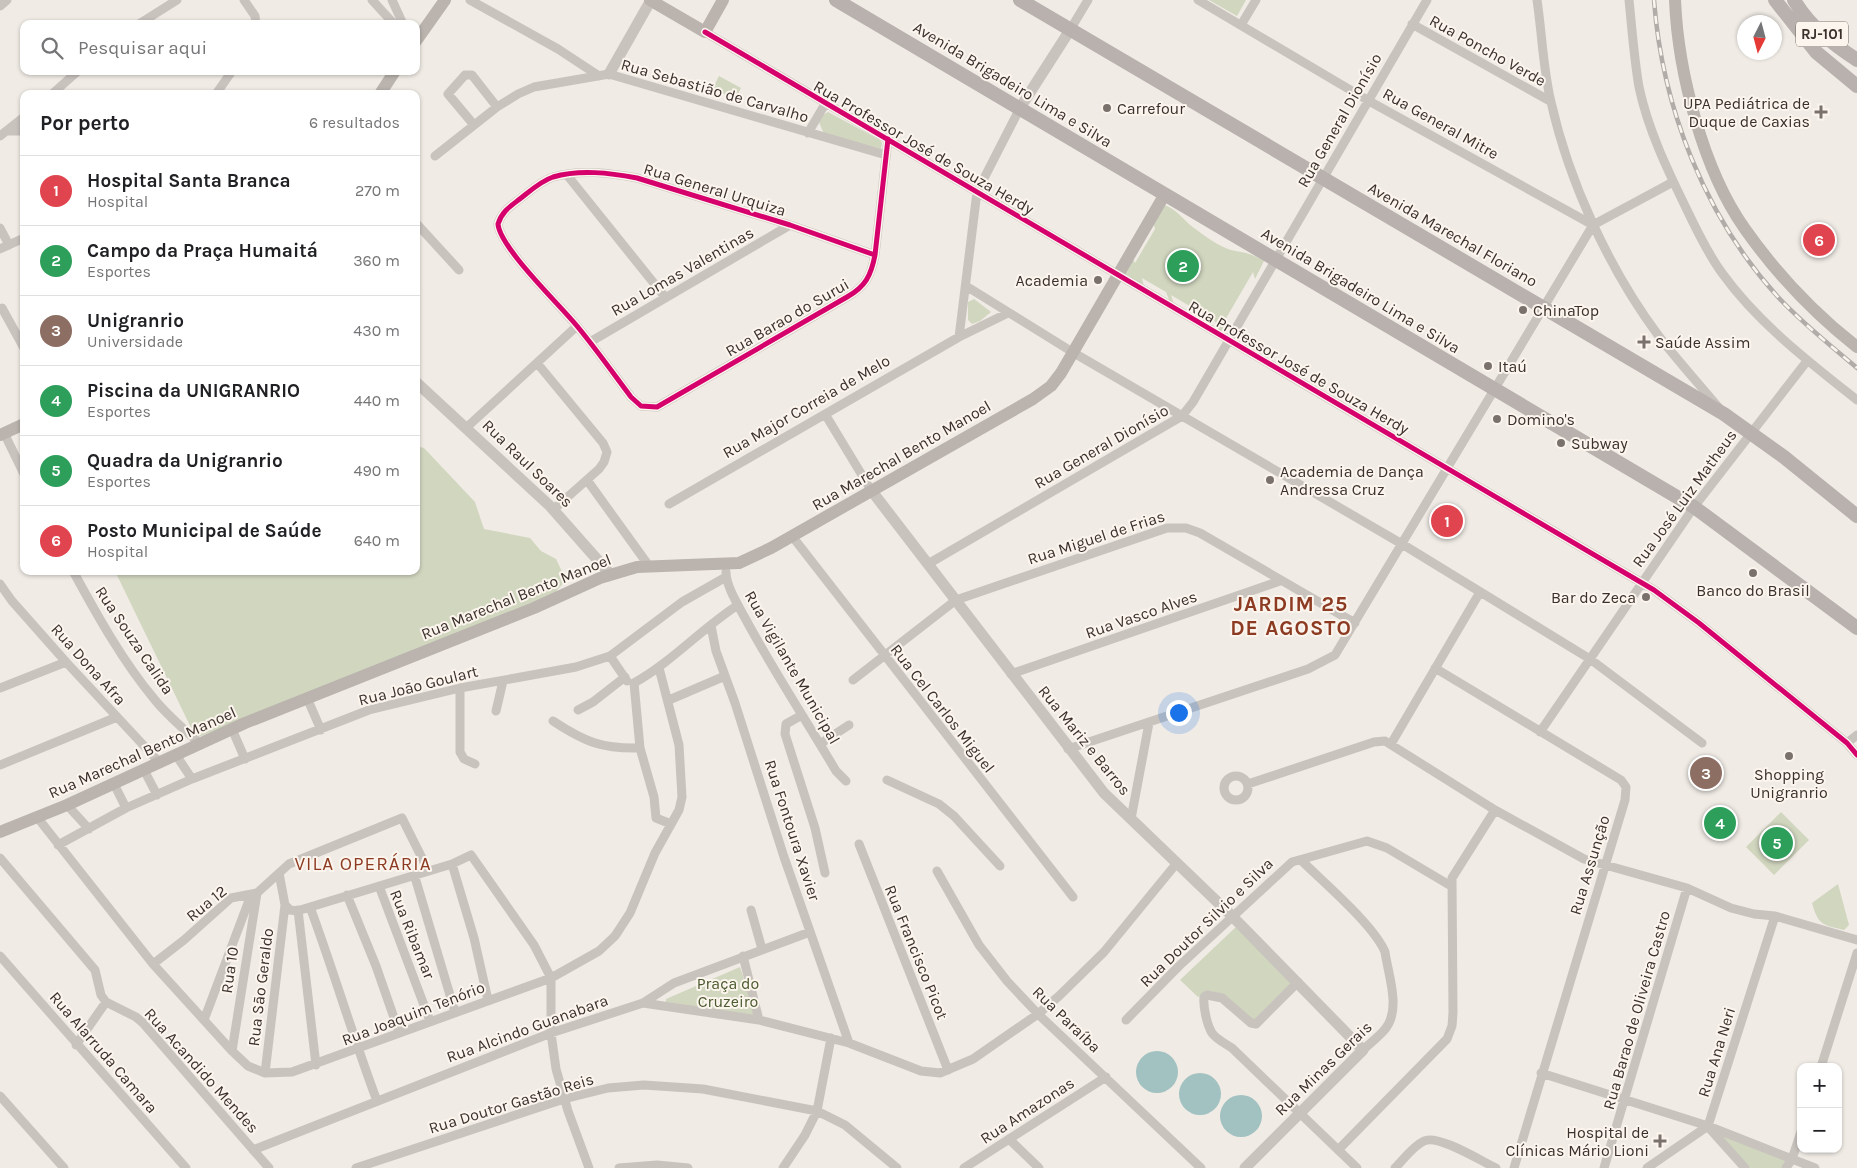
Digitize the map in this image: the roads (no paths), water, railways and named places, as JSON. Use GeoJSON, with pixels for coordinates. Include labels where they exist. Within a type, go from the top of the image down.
{"type":"FeatureCollection","features":[{"type":"Feature","properties":{"kind":"main road"},"geometry":{"type":"LineString","coordinates":[[420,34],[445,0]]}},
{"type":"Feature","properties":{"kind":"main road","name":"Rua Professor José de Souza Herdy"},"geometry":{"type":"LineString","coordinates":[[650,0],[705,32]]}},
{"type":"Feature","properties":{"kind":"main road"},"geometry":{"type":"LineString","coordinates":[[705,32],[723,0]]}},
{"type":"Feature","properties":{"kind":"main road","name":"Avenida Brigadeiro Lima e Silva"},"geometry":{"type":"LineString","coordinates":[[836,0],[1694,506],[1857,628]]}},
{"type":"Feature","properties":{"kind":"main road","name":"Avenida Marechal Floriano"},"geometry":{"type":"LineString","coordinates":[[1020,0],[1724,414],[1751,432],[1857,516]]}},
{"type":"Feature","properties":{"kind":"main road"},"geometry":{"type":"LineString","coordinates":[[1675,0],[1676,22],[1688,92],[1719,182],[1739,219],[1766,257],[1810,305],[1857,347]]}},
{"type":"Feature","properties":{"kind":"main road","name":"RJ-101"},"geometry":{"type":"LineString","coordinates":[[1775,0],[1816,52],[1857,86]]}},
{"type":"Feature","properties":{"kind":"main road","name":"RJ-101"},"geometry":{"type":"LineString","coordinates":[[1794,0],[1809,21],[1833,44],[1857,60]]}},
{"type":"Feature","properties":{"kind":"main road"},"geometry":{"type":"LineString","coordinates":[[383,90],[392,75]]}},
{"type":"Feature","properties":{"kind":"main road","name":"Rua Marechal Bento Manoel"},"geometry":{"type":"LineString","coordinates":[[0,832],[114,784],[198,743],[534,608],[610,574],[649,566],[726,571],[792,536],[1043,392],[1056,380],[1074,353],[1165,194]]}},
{"type":"Feature","properties":{"kind":"main road"},"geometry":{"type":"LineString","coordinates":[[2,434],[20,426]]}},
{"type":"Feature","properties":{"kind":"street"},"geometry":{"type":"LineString","coordinates":[[0,6],[7,0]]}},
{"type":"Feature","properties":{"kind":"street"},"geometry":{"type":"LineString","coordinates":[[145,20],[177,0]]}},
{"type":"Feature","properties":{"kind":"street"},"geometry":{"type":"LineString","coordinates":[[244,0],[255,16],[256,20]]}},
{"type":"Feature","properties":{"kind":"street"},"geometry":{"type":"LineString","coordinates":[[372,0],[390,20]]}},
{"type":"Feature","properties":{"kind":"street"},"geometry":{"type":"LineString","coordinates":[[392,0],[401,20]]}},
{"type":"Feature","properties":{"kind":"street"},"geometry":{"type":"LineString","coordinates":[[470,0],[604,75],[650,0]]}},
{"type":"Feature","properties":{"kind":"street"},"geometry":{"type":"LineString","coordinates":[[959,337],[977,192],[1020,108],[1088,0]]}},
{"type":"Feature","properties":{"kind":"street","name":"Rua General Mitre"},"geometry":{"type":"LineString","coordinates":[[1198,0],[1369,100],[1593,225]]}},
{"type":"Feature","properties":{"kind":"street"},"geometry":{"type":"LineString","coordinates":[[1241,25],[1256,0]]}},
{"type":"Feature","properties":{"kind":"street","name":"Rua General Dionísio"},"geometry":{"type":"LineString","coordinates":[[928,564],[1182,416],[1228,341],[1427,0]]}},
{"type":"Feature","properties":{"kind":"street"},"geometry":{"type":"LineString","coordinates":[[1537,0],[1550,101],[1568,160],[1593,225],[1631,294],[1658,335],[1724,414]]}},
{"type":"Feature","properties":{"kind":"street"},"geometry":{"type":"LineString","coordinates":[[1629,0],[1640,88],[1653,134],[1673,182],[1721,273],[1760,318],[1807,361],[1857,400]]}},
{"type":"Feature","properties":{"kind":"street","name":"Rua Poncho Verde"},"geometry":{"type":"LineString","coordinates":[[1412,24],[1550,101]]}},
{"type":"Feature","properties":{"kind":"street","name":"Rua Professor José de Souza Herdy"},"geometry":{"type":"LineString","coordinates":[[705,32],[1228,341],[1641,581],[1699,623],[1847,743],[1857,755]]}},
{"type":"Feature","properties":{"kind":"street"},"geometry":{"type":"LineString","coordinates":[[57,90],[73,75]]}},
{"type":"Feature","properties":{"kind":"street"},"geometry":{"type":"LineString","coordinates":[[219,90],[229,75]]}},
{"type":"Feature","properties":{"kind":"street"},"geometry":{"type":"LineString","coordinates":[[474,125],[448,94],[465,75],[472,75],[497,107]]}},
{"type":"Feature","properties":{"kind":"street","name":"Rua Sebastião de Carvalho"},"geometry":{"type":"LineString","coordinates":[[435,156],[497,107],[518,94],[534,87],[604,75],[886,155]]}},
{"type":"Feature","properties":{"kind":"street"},"geometry":{"type":"LineString","coordinates":[[808,133],[825,104]]}},
{"type":"Feature","properties":{"kind":"street"},"geometry":{"type":"LineString","coordinates":[[4,133],[20,120]]}},
{"type":"Feature","properties":{"kind":"street"},"geometry":{"type":"LineString","coordinates":[[4,133],[20,131]]}},
{"type":"Feature","properties":{"kind":"street","name":"Rua Barao do Surui"},"geometry":{"type":"LineString","coordinates":[[670,400],[859,290],[872,270],[875,256],[888,139]]}},
{"type":"Feature","properties":{"kind":"street","name":"Rua General Urquiza"},"geometry":{"type":"LineString","coordinates":[[670,400],[657,407],[641,406],[631,397],[590,342],[512,249],[499,229],[500,216],[538,185],[552,177],[594,172],[637,178],[790,226],[875,256]]}},
{"type":"Feature","properties":{"kind":"street"},"geometry":{"type":"LineString","coordinates":[[566,175],[665,297]]}},
{"type":"Feature","properties":{"kind":"street"},"geometry":{"type":"LineString","coordinates":[[1068,749],[1323,663],[1335,655],[1542,307],[1593,225],[1673,182]]}},
{"type":"Feature","properties":{"kind":"street","name":"Rua Lomas Valentinas"},"geometry":{"type":"LineString","coordinates":[[590,342],[790,226]]}},
{"type":"Feature","properties":{"kind":"street"},"geometry":{"type":"LineString","coordinates":[[420,227],[460,270]]}},
{"type":"Feature","properties":{"kind":"street"},"geometry":{"type":"LineString","coordinates":[[0,228],[4,247],[20,240]]}},
{"type":"Feature","properties":{"kind":"street"},"geometry":{"type":"LineString","coordinates":[[966,286],[1074,353],[1402,544],[1590,660],[1702,743]]}},
{"type":"Feature","properties":{"kind":"street"},"geometry":{"type":"LineString","coordinates":[[2,308],[20,341]]}},
{"type":"Feature","properties":{"kind":"street","name":"Rua Major Correia de Melo"},"geometry":{"type":"LineString","coordinates":[[669,504],[959,337],[1008,313]]}},
{"type":"Feature","properties":{"kind":"street"},"geometry":{"type":"LineString","coordinates":[[467,427],[577,326]]}},
{"type":"Feature","properties":{"kind":"street","name":"Rua José Luiz Matheus"},"geometry":{"type":"LineString","coordinates":[[1540,732],[1590,660],[1641,581],[1694,506],[1807,361]]}},
{"type":"Feature","properties":{"kind":"street"},"geometry":{"type":"LineString","coordinates":[[537,363],[606,448],[607,457],[604,462],[554,509]]}},
{"type":"Feature","properties":{"kind":"street","name":"Rua Raul Soares"},"geometry":{"type":"LineString","coordinates":[[420,386],[554,509],[610,574]]}},
{"type":"Feature","properties":{"kind":"street","name":"Rua Mariz e Barros"},"geometry":{"type":"LineString","coordinates":[[825,414],[871,490],[1068,749],[1104,793],[1232,916],[1363,1050]]}},
{"type":"Feature","properties":{"kind":"street"},"geometry":{"type":"LineString","coordinates":[[2,434],[20,467]]}},
{"type":"Feature","properties":{"kind":"street"},"geometry":{"type":"LineString","coordinates":[[587,480],[649,566]]}},
{"type":"Feature","properties":{"kind":"street","name":"Rua Miguel de Frias"},"geometry":{"type":"LineString","coordinates":[[853,680],[956,600],[1153,532],[1177,527],[1200,533],[1354,623]]}},
{"type":"Feature","properties":{"kind":"street","name":"Rua Cel Carlos Miguel"},"geometry":{"type":"LineString","coordinates":[[792,536],[1073,896]]}},
{"type":"Feature","properties":{"kind":"street","name":"Rua Vigilante Municipal"},"geometry":{"type":"LineString","coordinates":[[726,571],[738,605],[785,689],[836,771],[846,781]]}},
{"type":"Feature","properties":{"kind":"street","name":"Rua Joāo Goulart"},"geometry":{"type":"LineString","coordinates":[[58,845],[126,808],[192,779],[370,710],[460,688],[576,667],[610,656],[726,571]]}},
{"type":"Feature","properties":{"kind":"street","name":"Rua Souza Calida"},"geometry":{"type":"LineString","coordinates":[[75,575],[109,634],[141,682],[162,708],[198,743]]}},
{"type":"Feature","properties":{"kind":"street","name":"Rua Vasco Alves"},"geometry":{"type":"LineString","coordinates":[[1011,674],[1280,581]]}},
{"type":"Feature","properties":{"kind":"street","name":"Rua Dona Afra"},"geometry":{"type":"LineString","coordinates":[[0,584],[66,662],[160,763]]}},
{"type":"Feature","properties":{"kind":"street"},"geometry":{"type":"LineString","coordinates":[[1391,744],[1480,592]]}},
{"type":"Feature","properties":{"kind":"street"},"geometry":{"type":"LineString","coordinates":[[634,683],[659,668],[682,647],[738,605]]}},
{"type":"Feature","properties":{"kind":"street","name":"Rua Fontoura Xavier"},"geometry":{"type":"LineString","coordinates":[[711,626],[716,651],[726,676],[848,1044]]}},
{"type":"Feature","properties":{"kind":"street"},"geometry":{"type":"LineString","coordinates":[[610,656],[626,680],[634,683]]}},
{"type":"Feature","properties":{"kind":"street"},"geometry":{"type":"LineString","coordinates":[[0,688],[66,662]]}},
{"type":"Feature","properties":{"kind":"street","name":"Rua Joaquim Tenório"},"geometry":{"type":"LineString","coordinates":[[37,817],[153,964],[232,1051],[248,1066],[265,1073],[292,1072],[316,1065],[399,1032],[551,978],[599,951],[615,936],[630,913],[655,853],[680,810],[683,782],[679,745],[669,700],[659,668]]}},
{"type":"Feature","properties":{"kind":"street","name":"Rua Assunção"},"geometry":{"type":"LineString","coordinates":[[1435,668],[1625,784],[1625,800],[1604,864],[1514,1168]]}},
{"type":"Feature","properties":{"kind":"street"},"geometry":{"type":"LineString","coordinates":[[669,700],[726,676]]}},
{"type":"Feature","properties":{"kind":"street"},"geometry":{"type":"LineString","coordinates":[[578,710],[593,702],[624,677]]}},
{"type":"Feature","properties":{"kind":"street"},"geometry":{"type":"LineString","coordinates":[[496,710],[503,681]]}},
{"type":"Feature","properties":{"kind":"street"},"geometry":{"type":"LineString","coordinates":[[634,683],[640,748],[654,797],[656,818],[671,824]]}},
{"type":"Feature","properties":{"kind":"street"},"geometry":{"type":"LineString","coordinates":[[460,688],[460,752],[464,759],[475,764]]}},
{"type":"Feature","properties":{"kind":"street"},"geometry":{"type":"LineString","coordinates":[[307,698],[321,730]]}},
{"type":"Feature","properties":{"kind":"street"},"geometry":{"type":"LineString","coordinates":[[802,715],[786,724],[785,734],[815,828],[825,873]]}},
{"type":"Feature","properties":{"kind":"street"},"geometry":{"type":"LineString","coordinates":[[0,765],[117,717]]}},
{"type":"Feature","properties":{"kind":"street"},"geometry":{"type":"LineString","coordinates":[[553,721],[587,742],[598,746],[618,749],[640,748]]}},
{"type":"Feature","properties":{"kind":"street"},"geometry":{"type":"LineString","coordinates":[[1131,819],[1148,723]]}},
{"type":"Feature","properties":{"kind":"street"},"geometry":{"type":"LineString","coordinates":[[820,744],[850,725]]}},
{"type":"Feature","properties":{"kind":"street"},"geometry":{"type":"LineString","coordinates":[[232,729],[245,759]]}},
{"type":"Feature","properties":{"kind":"street"},"geometry":{"type":"LineString","coordinates":[[1847,743],[1857,735]]}},
{"type":"Feature","properties":{"kind":"street"},"geometry":{"type":"LineString","coordinates":[[1248,784],[1381,740],[1391,744],[1495,810],[1584,859],[1687,888],[1731,908],[1754,914],[1775,916],[1857,940]]}},
{"type":"Feature","properties":{"kind":"street"},"geometry":{"type":"LineString","coordinates":[[176,755],[192,779]]}},
{"type":"Feature","properties":{"kind":"street"},"geometry":{"type":"LineString","coordinates":[[144,770],[157,795]]}},
{"type":"Feature","properties":{"kind":"street"},"geometry":{"type":"LineString","coordinates":[[887,780],[939,804],[954,816],[1000,866]]}},
{"type":"Feature","properties":{"kind":"street"},"geometry":{"type":"LineString","coordinates":[[114,784],[126,808]]}},
{"type":"Feature","properties":{"kind":"street"},"geometry":{"type":"LineString","coordinates":[[67,805],[89,828]]}},
{"type":"Feature","properties":{"kind":"street"},"geometry":{"type":"LineString","coordinates":[[1338,1150],[1442,1045],[1450,1032],[1453,1013],[1451,886],[1455,871],[1495,810]]}},
{"type":"Feature","properties":{"kind":"street","name":"Rua 12"},"geometry":{"type":"LineString","coordinates":[[153,964],[184,940],[231,898],[254,894],[263,890],[289,864],[321,849],[402,818],[428,870]]}},
{"type":"Feature","properties":{"kind":"street","name":"Rua Doutor Silvio e Silva"},"geometry":{"type":"LineString","coordinates":[[1126,1020],[1286,866],[1367,841],[1386,848],[1451,886]]}},
{"type":"Feature","properties":{"kind":"street","name":"Rua Francisco Picot"},"geometry":{"type":"LineString","coordinates":[[859,844],[948,1070]]}},
{"type":"Feature","properties":{"kind":"street"},"geometry":{"type":"LineString","coordinates":[[285,905],[290,910],[310,907],[452,864],[471,855],[534,945],[551,978],[552,1033],[556,1069],[564,1099],[589,1168]]}},
{"type":"Feature","properties":{"kind":"street"},"geometry":{"type":"LineString","coordinates":[[0,858],[95,970],[101,996],[106,1002],[76,1045]]}},
{"type":"Feature","properties":{"kind":"street","name":"Rua Minas Gerais"},"geometry":{"type":"LineString","coordinates":[[1245,1168],[1298,1113],[1386,1029],[1392,1016],[1392,1000],[1384,952],[1376,936],[1301,860]]}},
{"type":"Feature","properties":{"kind":"street"},"geometry":{"type":"LineString","coordinates":[[452,864],[474,938],[488,1000]]}},
{"type":"Feature","properties":{"kind":"street"},"geometry":{"type":"LineString","coordinates":[[643,1003],[759,1020],[831,1038],[921,1071],[934,1073],[948,1070],[973,1059],[1038,1014],[1094,963],[1176,864]]}},
{"type":"Feature","properties":{"kind":"street","name":"Rua Paraíba"},"geometry":{"type":"LineString","coordinates":[[937,871],[988,958],[1038,1014],[1201,1168]]}},
{"type":"Feature","properties":{"kind":"street","name":"Rua Sāo Geraldo"},"geometry":{"type":"LineString","coordinates":[[265,1073],[285,905],[279,872]]}},
{"type":"Feature","properties":{"kind":"street"},"geometry":{"type":"LineString","coordinates":[[414,874],[455,1012]]}},
{"type":"Feature","properties":{"kind":"street","name":"Rua Ribamar"},"geometry":{"type":"LineString","coordinates":[[379,886],[430,1021]]}},
{"type":"Feature","properties":{"kind":"street","name":"Rua Barao de Oliveira Castro"},"geometry":{"type":"LineString","coordinates":[[1607,1167],[1687,888]]}},
{"type":"Feature","properties":{"kind":"street"},"geometry":{"type":"LineString","coordinates":[[204,1020],[254,894]]}},
{"type":"Feature","properties":{"kind":"street","name":"Rua 10"},"geometry":{"type":"LineString","coordinates":[[232,1051],[254,894]]}},
{"type":"Feature","properties":{"kind":"street"},"geometry":{"type":"LineString","coordinates":[[347,895],[376,966],[399,1032]]}},
{"type":"Feature","properties":{"kind":"street"},"geometry":{"type":"LineString","coordinates":[[310,907],[377,1101]]}},
{"type":"Feature","properties":{"kind":"street"},"geometry":{"type":"LineString","coordinates":[[298,910],[316,1065]]}},
{"type":"Feature","properties":{"kind":"street"},"geometry":{"type":"LineString","coordinates":[[751,910],[762,949]]}},
{"type":"Feature","properties":{"kind":"street","name":"Rua Ana Neri"},"geometry":{"type":"LineString","coordinates":[[1708,1126],[1775,916]]}},
{"type":"Feature","properties":{"kind":"street","name":"Rua Alcindo Guanabara"},"geometry":{"type":"LineString","coordinates":[[253,1150],[552,1033],[643,1003],[674,983],[810,932]]}},
{"type":"Feature","properties":{"kind":"street"},"geometry":{"type":"LineString","coordinates":[[1822,1063],[1857,953]]}},
{"type":"Feature","properties":{"kind":"street","name":"Rua Alarruda Camara"},"geometry":{"type":"LineString","coordinates":[[0,956],[76,1045],[186,1168]]}},
{"type":"Feature","properties":{"kind":"street"},"geometry":{"type":"LineString","coordinates":[[743,956],[759,1020]]}},
{"type":"Feature","properties":{"kind":"street"},"geometry":{"type":"LineString","coordinates":[[1298,982],[1256,1024],[1251,1023],[1218,996],[1207,994],[1204,1001],[1213,1034],[1232,1048],[1356,1168]]}},
{"type":"Feature","properties":{"kind":"street","name":"Rua Acandido Mendes"},"geometry":{"type":"LineString","coordinates":[[106,1002],[136,1017],[143,1023],[269,1168]]}},
{"type":"Feature","properties":{"kind":"street"},"geometry":{"type":"LineString","coordinates":[[783,1168],[805,1135],[817,1112],[831,1038]]}},
{"type":"Feature","properties":{"kind":"street"},"geometry":{"type":"LineString","coordinates":[[1541,1073],[1708,1126],[1815,1168]]}},
{"type":"Feature","properties":{"kind":"street","name":"Rua Amazonas"},"geometry":{"type":"LineString","coordinates":[[964,1168],[1106,1077]]}},
{"type":"Feature","properties":{"kind":"street","name":"Rua Doutor Gastão Reis"},"geometry":{"type":"LineString","coordinates":[[356,1168],[564,1099],[625,1086],[667,1085],[703,1088],[817,1112],[855,1132],[897,1168]]}},
{"type":"Feature","properties":{"kind":"street"},"geometry":{"type":"LineString","coordinates":[[0,1096],[64,1168]]}},
{"type":"Feature","properties":{"kind":"street"},"geometry":{"type":"LineString","coordinates":[[1647,1168],[1708,1126]]}},
{"type":"Feature","properties":{"kind":"street"},"geometry":{"type":"LineString","coordinates":[[1708,1126],[1745,1168]]}},
{"type":"Feature","properties":{"kind":"street"},"geometry":{"type":"LineString","coordinates":[[1009,1139],[1039,1168]]}},
{"type":"Feature","properties":{"kind":"street"},"geometry":{"type":"LineString","coordinates":[[1395,1168],[1422,1142],[1431,1139],[1445,1143],[1496,1168]]}},
{"type":"Feature","properties":{"kind":"street"},"geometry":{"type":"LineString","coordinates":[[1786,1168],[1792,1159],[1797,1144]]}},
{"type":"Feature","properties":{"kind":"street"},"geometry":{"type":"LineString","coordinates":[[619,1168],[657,1165],[688,1168]]}},
{"type":"Feature","properties":{"kind":"water"},"geometry":{"type":"Polygon","coordinates":[[[1716,806],[1737,829],[1725,840],[1703,817],[1716,806]]]}},
{"type":"Feature","properties":{"kind":"water"},"geometry":{"type":"Polygon","coordinates":[[[1157,1051],[1172,1057],[1178,1072],[1172,1087],[1157,1093],[1142,1087],[1136,1072],[1142,1057],[1157,1051]]]}},
{"type":"Feature","properties":{"kind":"water"},"geometry":{"type":"Polygon","coordinates":[[[1200,1073],[1215,1079],[1221,1094],[1215,1109],[1200,1115],[1185,1109],[1179,1094],[1185,1079],[1200,1073]]]}},
{"type":"Feature","properties":{"kind":"water"},"geometry":{"type":"Polygon","coordinates":[[[1241,1095],[1256,1101],[1262,1116],[1256,1131],[1241,1137],[1226,1131],[1220,1116],[1226,1101],[1241,1095]]]}},
{"type":"Feature","properties":{"kind":"railway"},"geometry":{"type":"LineString","coordinates":[[1654,0],[1666,80],[1692,159],[1709,196],[1729,232],[1752,266],[1778,297],[1806,325],[1857,368]]}},
{"type":"Feature","properties":{"kind":"place","name":"Carrefour"},"geometry":{"type":"Point","coordinates":[1107,108]}},
{"type":"Feature","properties":{"kind":"place","name":"UPA Pediátrica de Duque de Caxias"},"geometry":{"type":"Point","coordinates":[1821,112]}},
{"type":"Feature","properties":{"kind":"place","name":"Posto Municipal de Saúde"},"geometry":{"type":"Point","coordinates":[1819,240]}},
{"type":"Feature","properties":{"kind":"place","name":"Campo da Praça Humaitá"},"geometry":{"type":"Point","coordinates":[1183,266]}},
{"type":"Feature","properties":{"kind":"place","name":"Academia"},"geometry":{"type":"Point","coordinates":[1098,280]}},
{"type":"Feature","properties":{"kind":"place","name":"ChinaTop"},"geometry":{"type":"Point","coordinates":[1523,310]}},
{"type":"Feature","properties":{"kind":"place","name":"Saúde Assim"},"geometry":{"type":"Point","coordinates":[1644,342]}},
{"type":"Feature","properties":{"kind":"place","name":"Itaú"},"geometry":{"type":"Point","coordinates":[1488,366]}},
{"type":"Feature","properties":{"kind":"place","name":"Domino's"},"geometry":{"type":"Point","coordinates":[1497,419]}},
{"type":"Feature","properties":{"kind":"place","name":"Subway"},"geometry":{"type":"Point","coordinates":[1561,443]}},
{"type":"Feature","properties":{"kind":"place","name":"Academia de Dança Andressa Cruz"},"geometry":{"type":"Point","coordinates":[1270,480]}},
{"type":"Feature","properties":{"kind":"place","name":"Hospital Santa Branca"},"geometry":{"type":"Point","coordinates":[1447,521]}},
{"type":"Feature","properties":{"kind":"place","name":"Banco do Brasil"},"geometry":{"type":"Point","coordinates":[1753,573]}},
{"type":"Feature","properties":{"kind":"place","name":"Bar do Zeca"},"geometry":{"type":"Point","coordinates":[1646,597]}},
{"type":"Feature","properties":{"kind":"place","name":"Shopping Unigranrio"},"geometry":{"type":"Point","coordinates":[1789,756]}},
{"type":"Feature","properties":{"kind":"place","name":"Unigranrio"},"geometry":{"type":"Point","coordinates":[1706,773]}},
{"type":"Feature","properties":{"kind":"place","name":"Piscina da UNIGRANRIO"},"geometry":{"type":"Point","coordinates":[1720,823]}},
{"type":"Feature","properties":{"kind":"place","name":"Quadra da Unigranrio"},"geometry":{"type":"Point","coordinates":[1777,843]}},
{"type":"Feature","properties":{"kind":"place","name":"Hospital de Clínicas Mário Lioni"},"geometry":{"type":"Point","coordinates":[1660,1141]}},
{"type":"Feature","properties":{"kind":"district","name":"JARDIM 25 DE AGOSTO"},"geometry":{"type":"Point","coordinates":[1291,616]}},
{"type":"Feature","properties":{"kind":"district","name":"VILA OPERÁRIA"},"geometry":{"type":"Point","coordinates":[363,863]}},
{"type":"Feature","properties":{"kind":"park label","name":"Praça do Cruzeiro"},"geometry":{"type":"Point","coordinates":[728,992]}}]}
